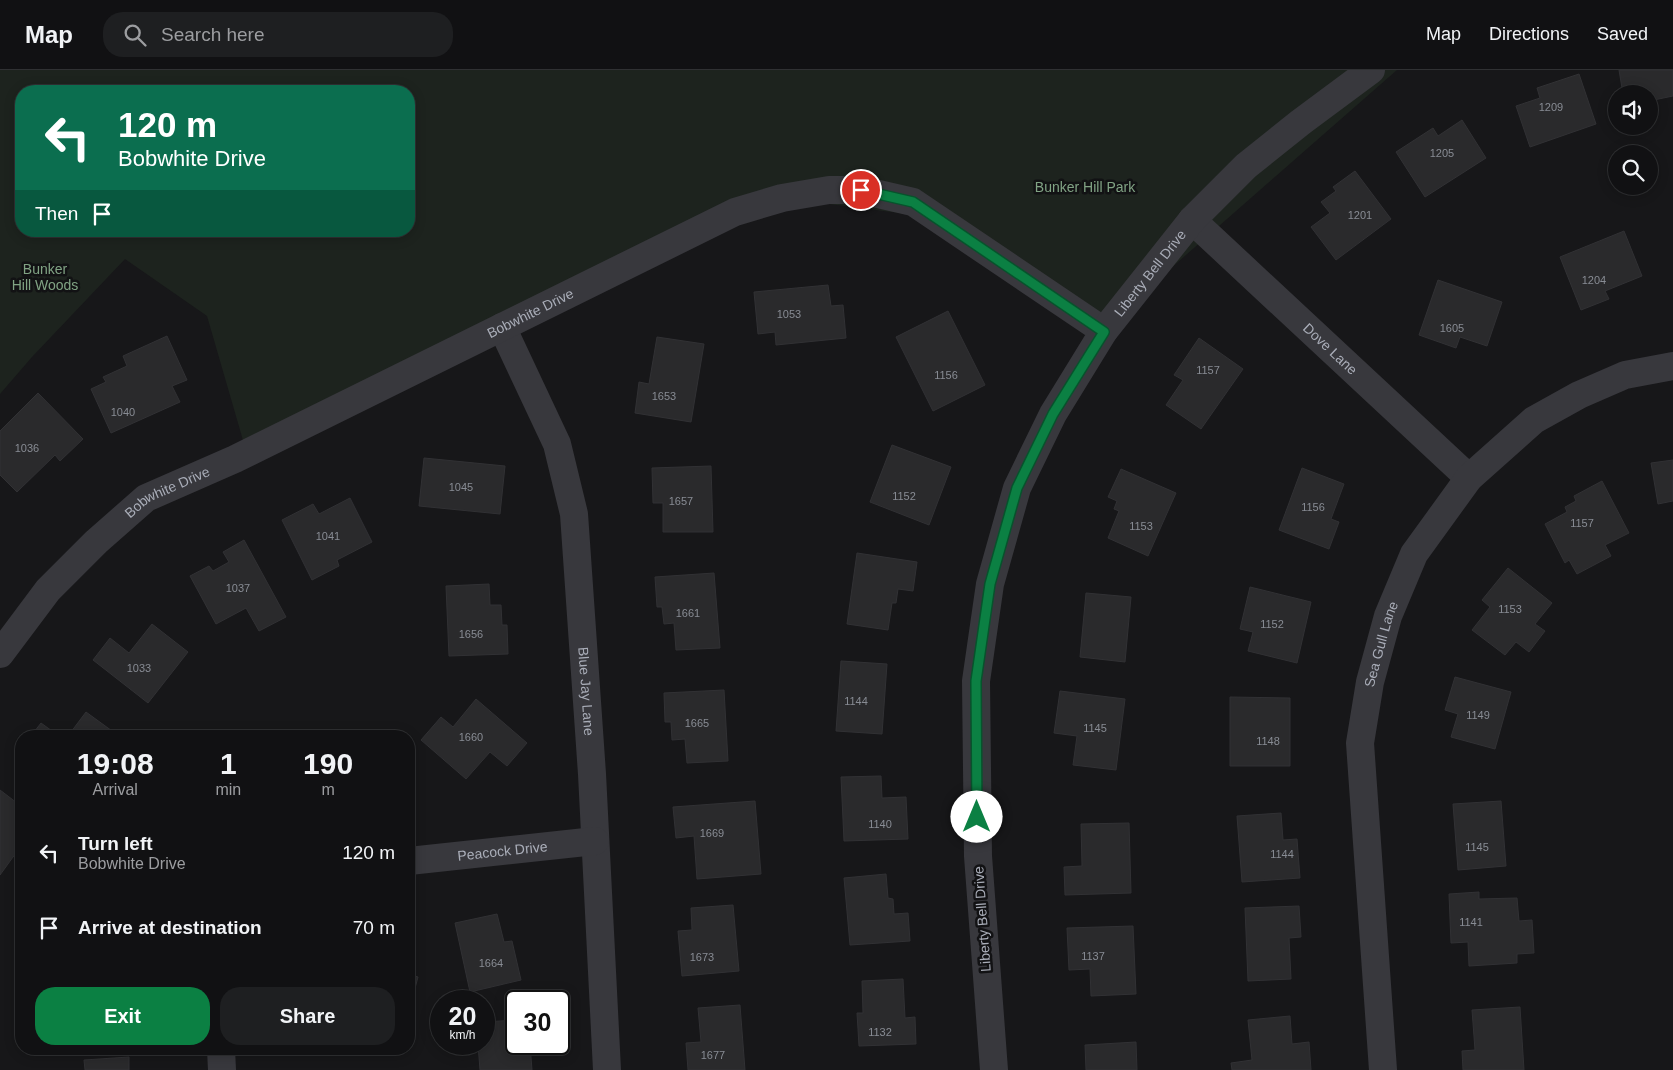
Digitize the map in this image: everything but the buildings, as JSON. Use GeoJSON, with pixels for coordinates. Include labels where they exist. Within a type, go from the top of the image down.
{"type":"FeatureCollection","features":[{"type":"Feature","properties":{"kind":"street","name":"Liberty Bell Drive"},"geometry":{"type":"LineString","coordinates":[[994,1070],[978,846],[976,681],[990,584],[1017,488],[1053,414],[1104,332],[1192,220],[1246,166],[1371,70]]}},
{"type":"Feature","properties":{"kind":"street","name":"Bobwhite Drive"},"geometry":{"type":"LineString","coordinates":[[0,654],[48,590],[96,542],[146,498],[234,459],[735,212],[782,198],[829,190],[861,190],[913,202],[1104,332]]}},
{"type":"Feature","properties":{"kind":"street","name":"Dove Lane"},"geometry":{"type":"LineString","coordinates":[[1192,220],[1469,478]]}},
{"type":"Feature","properties":{"kind":"street","name":"Blue Jay Lane"},"geometry":{"type":"LineString","coordinates":[[502,327],[557,444],[574,514],[595,841],[607,1070]]}},
{"type":"Feature","properties":{"kind":"street","name":"Sea Gull Lane"},"geometry":{"type":"LineString","coordinates":[[1383,1070],[1360,743],[1370,682],[1388,616],[1414,554],[1469,478],[1534,420],[1580,395],[1625,375],[1673,366]]}},
{"type":"Feature","properties":{"kind":"street","name":"Peacock Drive"},"geometry":{"type":"LineString","coordinates":[[415,860],[595,841]]}},
{"type":"Feature","properties":{"kind":"street"},"geometry":{"type":"LineString","coordinates":[[221,1055],[222,1070]]}},
{"type":"Feature","properties":{"kind":"green space","name":"Bunker Hill Park"},"geometry":{"type":"Polygon","coordinates":[[[0,70],[1397,70],[1097,333],[907,214],[782,198],[249,461],[207,316],[125,259],[32,357],[0,394],[0,70]]]}},
{"type":"Feature","properties":{"kind":"route"},"geometry":{"type":"LineString","coordinates":[[861,190],[913,202],[1104,332],[1053,414],[1017,488],[990,584],[976,681],[977,817]]}},
{"type":"Feature","properties":{"kind":"park label","name":"Bunker Hill Woods"},"geometry":{"type":"Point","coordinates":[45,277]}}]}
